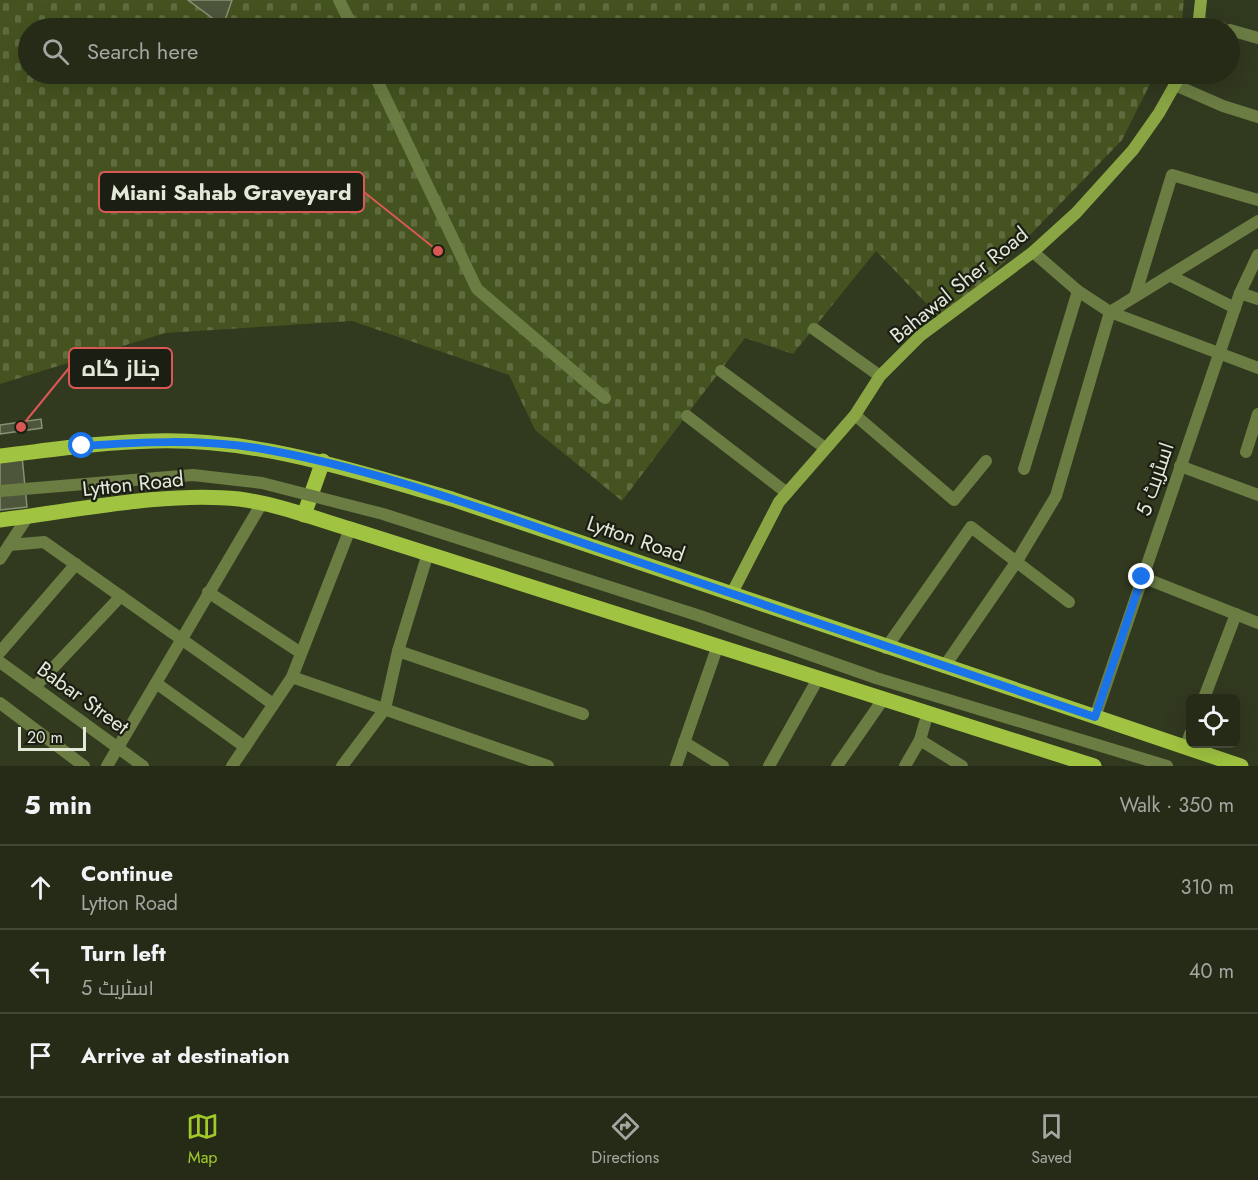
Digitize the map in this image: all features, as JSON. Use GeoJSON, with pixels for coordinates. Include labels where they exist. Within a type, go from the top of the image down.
{"type":"FeatureCollection","features":[{"type":"Feature","properties":{"kind":"main road","name":"Lytton Road"},"geometry":{"type":"LineString","coordinates":[[0,456],[156,441],[255,448],[323,461],[452,499],[1095,717],[1186,740]]}},
{"type":"Feature","properties":{"kind":"main road"},"geometry":{"type":"LineString","coordinates":[[304,515],[323,461]]}},
{"type":"Feature","properties":{"kind":"main road","name":"Lytton Road"},"geometry":{"type":"LineString","coordinates":[[0,520],[196,499],[237,499],[262,503],[428,553],[1094,766]]}},
{"type":"Feature","properties":{"kind":"main road","name":"Lytton Road"},"geometry":{"type":"LineString","coordinates":[[1203,748],[1241,766]]}},
{"type":"Feature","properties":{"kind":"street"},"geometry":{"type":"LineString","coordinates":[[339,0],[348,18]]}},
{"type":"Feature","properties":{"kind":"street"},"geometry":{"type":"LineString","coordinates":[[1200,18],[1201,0]]}},
{"type":"Feature","properties":{"kind":"street"},"geometry":{"type":"LineString","coordinates":[[1240,33],[1258,38]]}},
{"type":"Feature","properties":{"kind":"street"},"geometry":{"type":"LineString","coordinates":[[379,84],[477,290],[605,398]]}},
{"type":"Feature","properties":{"kind":"street","name":"Bahawal Sher Road"},"geometry":{"type":"LineString","coordinates":[[732,593],[779,502],[855,415],[880,376],[921,336],[1034,252],[1076,213],[1133,150],[1175,84]]}},
{"type":"Feature","properties":{"kind":"street"},"geometry":{"type":"LineString","coordinates":[[1186,84],[1223,106],[1258,117]]}},
{"type":"Feature","properties":{"kind":"street"},"geometry":{"type":"LineString","coordinates":[[1135,296],[1172,175],[1258,200]]}},
{"type":"Feature","properties":{"kind":"street"},"geometry":{"type":"LineString","coordinates":[[944,667],[1017,561],[1056,496],[1110,312],[1258,221]]}},
{"type":"Feature","properties":{"kind":"street"},"geometry":{"type":"LineString","coordinates":[[1034,252],[1078,291],[1110,312],[1258,368]]}},
{"type":"Feature","properties":{"kind":"street","name":"اسٹریٹ 5"},"geometry":{"type":"LineString","coordinates":[[1095,717],[1240,293],[1258,255]]}},
{"type":"Feature","properties":{"kind":"street"},"geometry":{"type":"LineString","coordinates":[[1171,276],[1235,308]]}},
{"type":"Feature","properties":{"kind":"street"},"geometry":{"type":"LineString","coordinates":[[1024,469],[1078,291]]}},
{"type":"Feature","properties":{"kind":"street"},"geometry":{"type":"LineString","coordinates":[[1240,293],[1258,299]]}},
{"type":"Feature","properties":{"kind":"street"},"geometry":{"type":"LineString","coordinates":[[814,329],[880,376]]}},
{"type":"Feature","properties":{"kind":"street"},"geometry":{"type":"LineString","coordinates":[[721,371],[825,448]]}},
{"type":"Feature","properties":{"kind":"street"},"geometry":{"type":"LineString","coordinates":[[1246,452],[1258,414]]}},
{"type":"Feature","properties":{"kind":"street"},"geometry":{"type":"LineString","coordinates":[[855,415],[954,500],[986,461]]}},
{"type":"Feature","properties":{"kind":"street"},"geometry":{"type":"LineString","coordinates":[[687,416],[787,493]]}},
{"type":"Feature","properties":{"kind":"street"},"geometry":{"type":"LineString","coordinates":[[1180,466],[1258,495]]}},
{"type":"Feature","properties":{"kind":"street"},"geometry":{"type":"LineString","coordinates":[[0,491],[193,475],[262,483],[383,514],[700,616],[876,678],[1167,766]]}},
{"type":"Feature","properties":{"kind":"street"},"geometry":{"type":"LineString","coordinates":[[107,766],[262,503]]}},
{"type":"Feature","properties":{"kind":"street"},"geometry":{"type":"LineString","coordinates":[[0,559],[28,516]]}},
{"type":"Feature","properties":{"kind":"street"},"geometry":{"type":"LineString","coordinates":[[886,648],[971,527],[1070,602]]}},
{"type":"Feature","properties":{"kind":"street"},"geometry":{"type":"LineString","coordinates":[[232,766],[292,677],[350,529]]}},
{"type":"Feature","properties":{"kind":"street"},"geometry":{"type":"LineString","coordinates":[[9,545],[44,542],[273,704]]}},
{"type":"Feature","properties":{"kind":"street"},"geometry":{"type":"LineString","coordinates":[[342,766],[385,709],[398,651],[428,553]]}},
{"type":"Feature","properties":{"kind":"street"},"geometry":{"type":"LineString","coordinates":[[0,652],[76,564]]}},
{"type":"Feature","properties":{"kind":"street"},"geometry":{"type":"LineString","coordinates":[[1142,577],[1258,623]]}},
{"type":"Feature","properties":{"kind":"street"},"geometry":{"type":"LineString","coordinates":[[208,592],[301,653]]}},
{"type":"Feature","properties":{"kind":"street"},"geometry":{"type":"LineString","coordinates":[[35,687],[121,596]]}},
{"type":"Feature","properties":{"kind":"street"},"geometry":{"type":"LineString","coordinates":[[1206,694],[1236,614]]}},
{"type":"Feature","properties":{"kind":"street"},"geometry":{"type":"LineString","coordinates":[[676,766],[718,645]]}},
{"type":"Feature","properties":{"kind":"street"},"geometry":{"type":"LineString","coordinates":[[398,651],[583,714]]}},
{"type":"Feature","properties":{"kind":"street","name":"Babar Street"},"geometry":{"type":"LineString","coordinates":[[0,662],[143,766]]}},
{"type":"Feature","properties":{"kind":"street"},"geometry":{"type":"LineString","coordinates":[[292,677],[540,765]]}},
{"type":"Feature","properties":{"kind":"street"},"geometry":{"type":"LineString","coordinates":[[768,766],[819,677]]}},
{"type":"Feature","properties":{"kind":"street"},"geometry":{"type":"LineString","coordinates":[[156,683],[245,747]]}},
{"type":"Feature","properties":{"kind":"street"},"geometry":{"type":"LineString","coordinates":[[837,766],[884,698]]}},
{"type":"Feature","properties":{"kind":"street"},"geometry":{"type":"LineString","coordinates":[[0,703],[84,766]]}},
{"type":"Feature","properties":{"kind":"street"},"geometry":{"type":"LineString","coordinates":[[905,766],[920,740],[928,712]]}},
{"type":"Feature","properties":{"kind":"street"},"geometry":{"type":"LineString","coordinates":[[920,740],[962,766]]}},
{"type":"Feature","properties":{"kind":"street"},"geometry":{"type":"LineString","coordinates":[[684,742],[723,766]]}},
{"type":"Feature","properties":{"kind":"green space"},"geometry":{"type":"Polygon","coordinates":[[[0,0],[1184,0],[1182,18],[18,18],[18,84],[1150,84],[1122,140],[945,323],[876,251],[793,354],[745,338],[622,501],[535,430],[509,375],[352,321],[165,333],[0,384],[0,0]]]}},
{"type":"Feature","properties":{"kind":"building"},"geometry":{"type":"Polygon","coordinates":[[[188,0],[232,0],[226,18],[212,18],[188,0]]]}},
{"type":"Feature","properties":{"kind":"building"},"geometry":{"type":"Polygon","coordinates":[[[41,419],[42,428],[0,434],[0,425],[41,419]]]}},
{"type":"Feature","properties":{"kind":"building"},"geometry":{"type":"Polygon","coordinates":[[[22,456],[27,507],[0,510],[0,459],[22,456]]]}},
{"type":"Feature","properties":{"kind":"place","name":"Miani Sahab Graveyard"},"geometry":{"type":"Point","coordinates":[438,251]}},
{"type":"Feature","properties":{"kind":"place","name":"جناز گاہ"},"geometry":{"type":"Point","coordinates":[21,427]}},
{"type":"Feature","properties":{"kind":"route"},"geometry":{"type":"LineString","coordinates":[[82,446],[156,441],[208,444],[255,448],[323,461],[452,499],[1095,717],[1142,577]]}}]}
